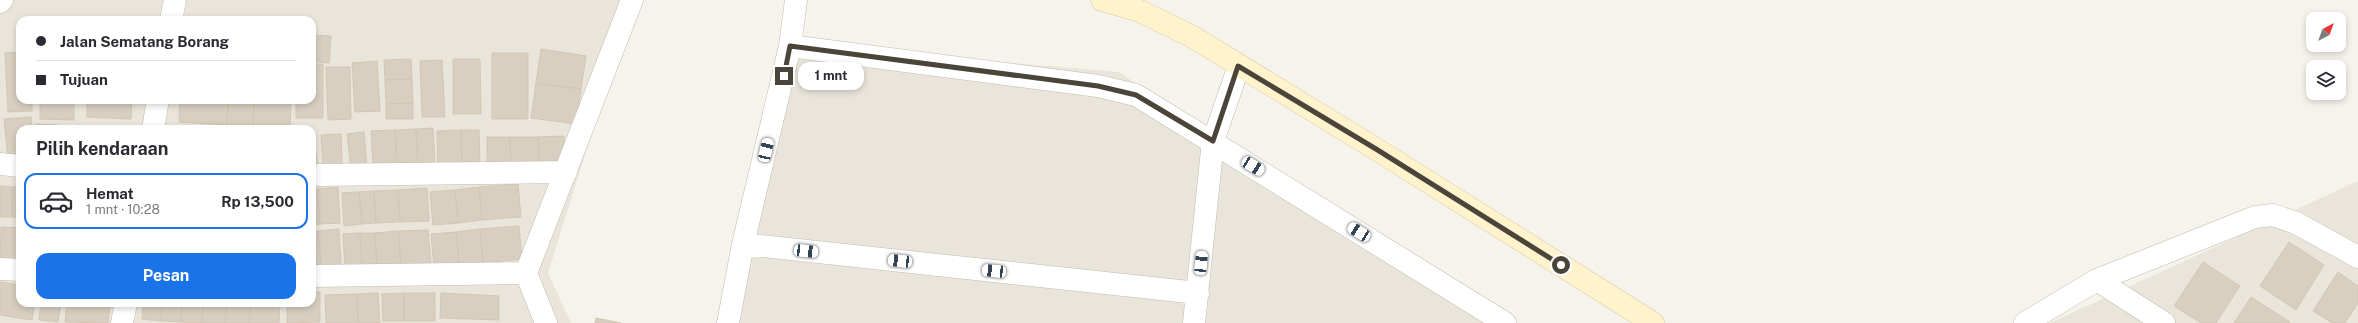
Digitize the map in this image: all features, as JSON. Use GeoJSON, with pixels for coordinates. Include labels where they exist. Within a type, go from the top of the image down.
{"type":"FeatureCollection","features":[{"type":"Feature","properties":{"kind":"street"},"geometry":{"type":"LineString","coordinates":[[172,16],[174,0]]}},
{"type":"Feature","properties":{"kind":"street"},"geometry":{"type":"LineString","coordinates":[[546,323],[526,272],[632,0]]}},
{"type":"Feature","properties":{"kind":"street"},"geometry":{"type":"LineString","coordinates":[[728,323],[743,244],[790,46],[796,0]]}},
{"type":"Feature","properties":{"kind":"street"},"geometry":{"type":"LineString","coordinates":[[1102,0],[1140,11],[1192,37],[1383,153],[1653,323]]}},
{"type":"Feature","properties":{"kind":"street"},"geometry":{"type":"LineString","coordinates":[[790,46],[1098,86],[1136,95],[1213,141],[1505,323]]}},
{"type":"Feature","properties":{"kind":"street"},"geometry":{"type":"LineString","coordinates":[[1194,323],[1213,141],[1238,66]]}},
{"type":"Feature","properties":{"kind":"street"},"geometry":{"type":"LineString","coordinates":[[154,125],[157,104]]}},
{"type":"Feature","properties":{"kind":"street"},"geometry":{"type":"LineString","coordinates":[[0,164],[16,166]]}},
{"type":"Feature","properties":{"kind":"street"},"geometry":{"type":"LineString","coordinates":[[316,175],[566,172]]}},
{"type":"Feature","properties":{"kind":"street"},"geometry":{"type":"LineString","coordinates":[[2025,323],[2097,280],[2255,217],[2273,215],[2296,223],[2358,257]]}},
{"type":"Feature","properties":{"kind":"street"},"geometry":{"type":"LineString","coordinates":[[743,244],[1198,293]]}},
{"type":"Feature","properties":{"kind":"street"},"geometry":{"type":"LineString","coordinates":[[0,268],[16,270]]}},
{"type":"Feature","properties":{"kind":"street"},"geometry":{"type":"LineString","coordinates":[[316,276],[526,272]]}},
{"type":"Feature","properties":{"kind":"street"},"geometry":{"type":"LineString","coordinates":[[2097,280],[2164,323]]}},
{"type":"Feature","properties":{"kind":"street"},"geometry":{"type":"LineString","coordinates":[[122,323],[125,307]]}},
{"type":"Feature","properties":{"kind":"shaded area"},"geometry":{"type":"Polygon","coordinates":[[[0,0],[633,0],[548,273],[571,323],[0,323],[0,0]]]}},
{"type":"Feature","properties":{"kind":"shaded area"},"geometry":{"type":"Polygon","coordinates":[[[791,44],[1119,72],[1222,143],[1516,323],[730,323],[791,44]]]}},
{"type":"Feature","properties":{"kind":"shaded area"},"geometry":{"type":"Polygon","coordinates":[[[2358,181],[2358,323],[2050,323],[2358,181]]]}},
{"type":"Feature","properties":{"kind":"building"},"geometry":{"type":"Polygon","coordinates":[[[316,35],[331,36],[329,63],[316,61],[316,35]]]}},
{"type":"Feature","properties":{"kind":"building"},"geometry":{"type":"Polygon","coordinates":[[[541,49],[586,56],[581,89],[536,83],[541,49]]]}},
{"type":"Feature","properties":{"kind":"building"},"geometry":{"type":"Polygon","coordinates":[[[16,52],[16,104],[32,104],[32,111],[8,112],[5,53],[16,52]]]}},
{"type":"Feature","properties":{"kind":"building"},"geometry":{"type":"Polygon","coordinates":[[[492,53],[528,53],[528,119],[492,119],[492,53]]]}},
{"type":"Feature","properties":{"kind":"building"},"geometry":{"type":"Polygon","coordinates":[[[411,59],[412,79],[385,80],[384,60],[411,59]]]}},
{"type":"Feature","properties":{"kind":"building"},"geometry":{"type":"Polygon","coordinates":[[[453,59],[480,59],[481,114],[453,114],[453,59]]]}},
{"type":"Feature","properties":{"kind":"building"},"geometry":{"type":"Polygon","coordinates":[[[442,60],[445,117],[422,117],[420,61],[442,60]]]}},
{"type":"Feature","properties":{"kind":"building"},"geometry":{"type":"Polygon","coordinates":[[[377,61],[380,111],[355,112],[352,63],[377,61]]]}},
{"type":"Feature","properties":{"kind":"building"},"geometry":{"type":"Polygon","coordinates":[[[316,64],[323,64],[323,118],[296,118],[296,104],[316,104],[316,64]]]}},
{"type":"Feature","properties":{"kind":"building"},"geometry":{"type":"Polygon","coordinates":[[[326,67],[350,67],[351,119],[328,120],[326,67]]]}},
{"type":"Feature","properties":{"kind":"building"},"geometry":{"type":"Polygon","coordinates":[[[412,79],[413,103],[386,104],[385,80],[412,79]]]}},
{"type":"Feature","properties":{"kind":"building"},"geometry":{"type":"Polygon","coordinates":[[[536,83],[581,89],[576,124],[531,118],[536,83]]]}},
{"type":"Feature","properties":{"kind":"building"},"geometry":{"type":"Polygon","coordinates":[[[413,103],[413,119],[386,119],[386,104],[413,103]]]}},
{"type":"Feature","properties":{"kind":"building"},"geometry":{"type":"Polygon","coordinates":[[[40,104],[74,104],[74,120],[40,119],[40,104]]]}},
{"type":"Feature","properties":{"kind":"building"},"geometry":{"type":"Polygon","coordinates":[[[87,104],[132,104],[131,119],[87,117],[87,104]]]}},
{"type":"Feature","properties":{"kind":"building"},"geometry":{"type":"Polygon","coordinates":[[[180,104],[228,104],[227,125],[179,122],[180,104]]]}},
{"type":"Feature","properties":{"kind":"building"},"geometry":{"type":"Polygon","coordinates":[[[228,104],[254,104],[253,125],[227,125],[228,104]]]}},
{"type":"Feature","properties":{"kind":"building"},"geometry":{"type":"Polygon","coordinates":[[[254,104],[291,104],[290,125],[253,125],[254,104]]]}},
{"type":"Feature","properties":{"kind":"building"},"geometry":{"type":"Polygon","coordinates":[[[31,117],[32,125],[16,125],[16,159],[8,160],[4,119],[31,117]]]}},
{"type":"Feature","properties":{"kind":"building"},"geometry":{"type":"Polygon","coordinates":[[[36,124],[58,125],[36,125],[36,124]]]}},
{"type":"Feature","properties":{"kind":"building"},"geometry":{"type":"Polygon","coordinates":[[[433,128],[435,163],[418,164],[416,129],[433,128]]]}},
{"type":"Feature","properties":{"kind":"building"},"geometry":{"type":"Polygon","coordinates":[[[416,129],[418,164],[397,165],[395,130],[416,129]]]}},
{"type":"Feature","properties":{"kind":"building"},"geometry":{"type":"Polygon","coordinates":[[[395,130],[397,165],[373,166],[371,131],[395,130]]]}},
{"type":"Feature","properties":{"kind":"building"},"geometry":{"type":"Polygon","coordinates":[[[461,130],[462,167],[438,168],[437,131],[461,130]]]}},
{"type":"Feature","properties":{"kind":"building"},"geometry":{"type":"Polygon","coordinates":[[[461,130],[479,130],[480,167],[462,167],[461,130]]]}},
{"type":"Feature","properties":{"kind":"building"},"geometry":{"type":"Polygon","coordinates":[[[364,132],[367,168],[351,170],[347,134],[364,132]]]}},
{"type":"Feature","properties":{"kind":"building"},"geometry":{"type":"Polygon","coordinates":[[[341,134],[342,166],[323,166],[321,135],[341,134]]]}},
{"type":"Feature","properties":{"kind":"building"},"geometry":{"type":"Polygon","coordinates":[[[564,136],[565,166],[540,167],[538,137],[564,136]]]}},
{"type":"Feature","properties":{"kind":"building"},"geometry":{"type":"Polygon","coordinates":[[[487,137],[510,137],[511,167],[487,168],[487,137]]]}},
{"type":"Feature","properties":{"kind":"building"},"geometry":{"type":"Polygon","coordinates":[[[510,137],[538,137],[540,167],[511,167],[510,137]]]}},
{"type":"Feature","properties":{"kind":"building"},"geometry":{"type":"Polygon","coordinates":[[[518,184],[521,217],[482,220],[479,187],[518,184]]]}},
{"type":"Feature","properties":{"kind":"building"},"geometry":{"type":"Polygon","coordinates":[[[0,186],[13,187],[12,217],[0,217],[0,186]]]}},
{"type":"Feature","properties":{"kind":"building"},"geometry":{"type":"Polygon","coordinates":[[[13,187],[16,187],[16,218],[12,217],[13,187]]]}},
{"type":"Feature","properties":{"kind":"building"},"geometry":{"type":"Polygon","coordinates":[[[338,187],[340,223],[320,224],[317,189],[338,187]]]}},
{"type":"Feature","properties":{"kind":"building"},"geometry":{"type":"Polygon","coordinates":[[[479,187],[482,220],[458,223],[455,190],[479,187]]]}},
{"type":"Feature","properties":{"kind":"building"},"geometry":{"type":"Polygon","coordinates":[[[427,188],[429,221],[400,222],[398,190],[427,188]]]}},
{"type":"Feature","properties":{"kind":"building"},"geometry":{"type":"Polygon","coordinates":[[[316,189],[317,189],[320,224],[316,224],[316,189]]]}},
{"type":"Feature","properties":{"kind":"building"},"geometry":{"type":"Polygon","coordinates":[[[398,190],[400,222],[376,223],[374,191],[398,190]]]}},
{"type":"Feature","properties":{"kind":"building"},"geometry":{"type":"Polygon","coordinates":[[[455,190],[458,223],[433,225],[430,192],[455,190]]]}},
{"type":"Feature","properties":{"kind":"building"},"geometry":{"type":"Polygon","coordinates":[[[374,191],[376,223],[362,224],[359,192],[374,191]]]}},
{"type":"Feature","properties":{"kind":"building"},"geometry":{"type":"Polygon","coordinates":[[[359,192],[362,224],[344,226],[342,193],[359,192]]]}},
{"type":"Feature","properties":{"kind":"building"},"geometry":{"type":"Polygon","coordinates":[[[519,226],[522,259],[483,263],[480,229],[519,226]]]}},
{"type":"Feature","properties":{"kind":"building"},"geometry":{"type":"Polygon","coordinates":[[[1,227],[16,228],[16,264],[0,263],[1,227]]]}},
{"type":"Feature","properties":{"kind":"building"},"geometry":{"type":"Polygon","coordinates":[[[339,229],[341,265],[321,266],[318,231],[339,229]]]}},
{"type":"Feature","properties":{"kind":"building"},"geometry":{"type":"Polygon","coordinates":[[[480,229],[483,263],[459,265],[456,232],[480,229]]]}},
{"type":"Feature","properties":{"kind":"building"},"geometry":{"type":"Polygon","coordinates":[[[428,230],[431,263],[401,264],[398,231],[428,230]]]}},
{"type":"Feature","properties":{"kind":"building"},"geometry":{"type":"Polygon","coordinates":[[[316,231],[318,231],[321,266],[316,267],[316,231]]]}},
{"type":"Feature","properties":{"kind":"building"},"geometry":{"type":"Polygon","coordinates":[[[398,231],[401,264],[377,266],[375,233],[398,231]]]}},
{"type":"Feature","properties":{"kind":"building"},"geometry":{"type":"Polygon","coordinates":[[[456,232],[459,265],[434,267],[431,234],[456,232]]]}},
{"type":"Feature","properties":{"kind":"building"},"geometry":{"type":"Polygon","coordinates":[[[360,233],[362,266],[345,268],[343,234],[360,233]]]}},
{"type":"Feature","properties":{"kind":"building"},"geometry":{"type":"Polygon","coordinates":[[[360,233],[375,233],[377,266],[362,266],[360,233]]]}},
{"type":"Feature","properties":{"kind":"building"},"geometry":{"type":"Polygon","coordinates":[[[2289,242],[2324,265],[2296,310],[2260,286],[2289,242]]]}},
{"type":"Feature","properties":{"kind":"building"},"geometry":{"type":"Polygon","coordinates":[[[2203,262],[2240,286],[2216,323],[2201,323],[2174,306],[2203,262]]]}},
{"type":"Feature","properties":{"kind":"building"},"geometry":{"type":"Polygon","coordinates":[[[2338,272],[2358,286],[2358,303],[2345,323],[2332,323],[2313,311],[2338,272]]]}},
{"type":"Feature","properties":{"kind":"building"},"geometry":{"type":"Polygon","coordinates":[[[0,282],[16,284],[16,307],[34,307],[32,320],[0,315],[0,282]]]}},
{"type":"Feature","properties":{"kind":"building"},"geometry":{"type":"Polygon","coordinates":[[[316,292],[320,292],[320,322],[287,323],[287,307],[316,307],[316,292]]]}},
{"type":"Feature","properties":{"kind":"building"},"geometry":{"type":"Polygon","coordinates":[[[378,293],[380,323],[358,323],[357,294],[378,293]]]}},
{"type":"Feature","properties":{"kind":"building"},"geometry":{"type":"Polygon","coordinates":[[[404,293],[435,293],[435,321],[404,321],[404,293]]]}},
{"type":"Feature","properties":{"kind":"building"},"geometry":{"type":"Polygon","coordinates":[[[404,293],[404,321],[383,321],[382,294],[404,293]]]}},
{"type":"Feature","properties":{"kind":"building"},"geometry":{"type":"Polygon","coordinates":[[[441,293],[499,296],[499,320],[440,318],[441,293]]]}},
{"type":"Feature","properties":{"kind":"building"},"geometry":{"type":"Polygon","coordinates":[[[357,294],[358,323],[326,323],[325,295],[357,294]]]}},
{"type":"Feature","properties":{"kind":"building"},"geometry":{"type":"Polygon","coordinates":[[[2251,297],[2290,322],[2234,323],[2251,297]]]}},
{"type":"Feature","properties":{"kind":"building"},"geometry":{"type":"Polygon","coordinates":[[[41,307],[60,307],[58,322],[39,320],[41,307]]]}},
{"type":"Feature","properties":{"kind":"building"},"geometry":{"type":"Polygon","coordinates":[[[67,307],[110,307],[108,323],[65,322],[67,307]]]}},
{"type":"Feature","properties":{"kind":"building"},"geometry":{"type":"Polygon","coordinates":[[[143,307],[162,307],[161,321],[142,319],[143,307]]]}},
{"type":"Feature","properties":{"kind":"building"},"geometry":{"type":"Polygon","coordinates":[[[162,307],[182,307],[181,322],[161,321],[162,307]]]}},
{"type":"Feature","properties":{"kind":"building"},"geometry":{"type":"Polygon","coordinates":[[[182,307],[203,307],[202,323],[181,322],[182,307]]]}},
{"type":"Feature","properties":{"kind":"building"},"geometry":{"type":"Polygon","coordinates":[[[203,307],[227,307],[225,323],[202,323],[203,307]]]}},
{"type":"Feature","properties":{"kind":"building"},"geometry":{"type":"Polygon","coordinates":[[[227,307],[251,307],[249,323],[225,323],[227,307]]]}},
{"type":"Feature","properties":{"kind":"building"},"geometry":{"type":"Polygon","coordinates":[[[251,307],[280,307],[279,323],[249,323],[251,307]]]}},
{"type":"Feature","properties":{"kind":"building"},"geometry":{"type":"Polygon","coordinates":[[[596,318],[621,323],[595,323],[596,318]]]}},
{"type":"Feature","properties":{"kind":"route"},"geometry":{"type":"LineString","coordinates":[[784,76],[790,46],[1098,86],[1136,95],[1213,141],[1228,92],[1238,66],[1376,149],[1561,265]]}}]}
